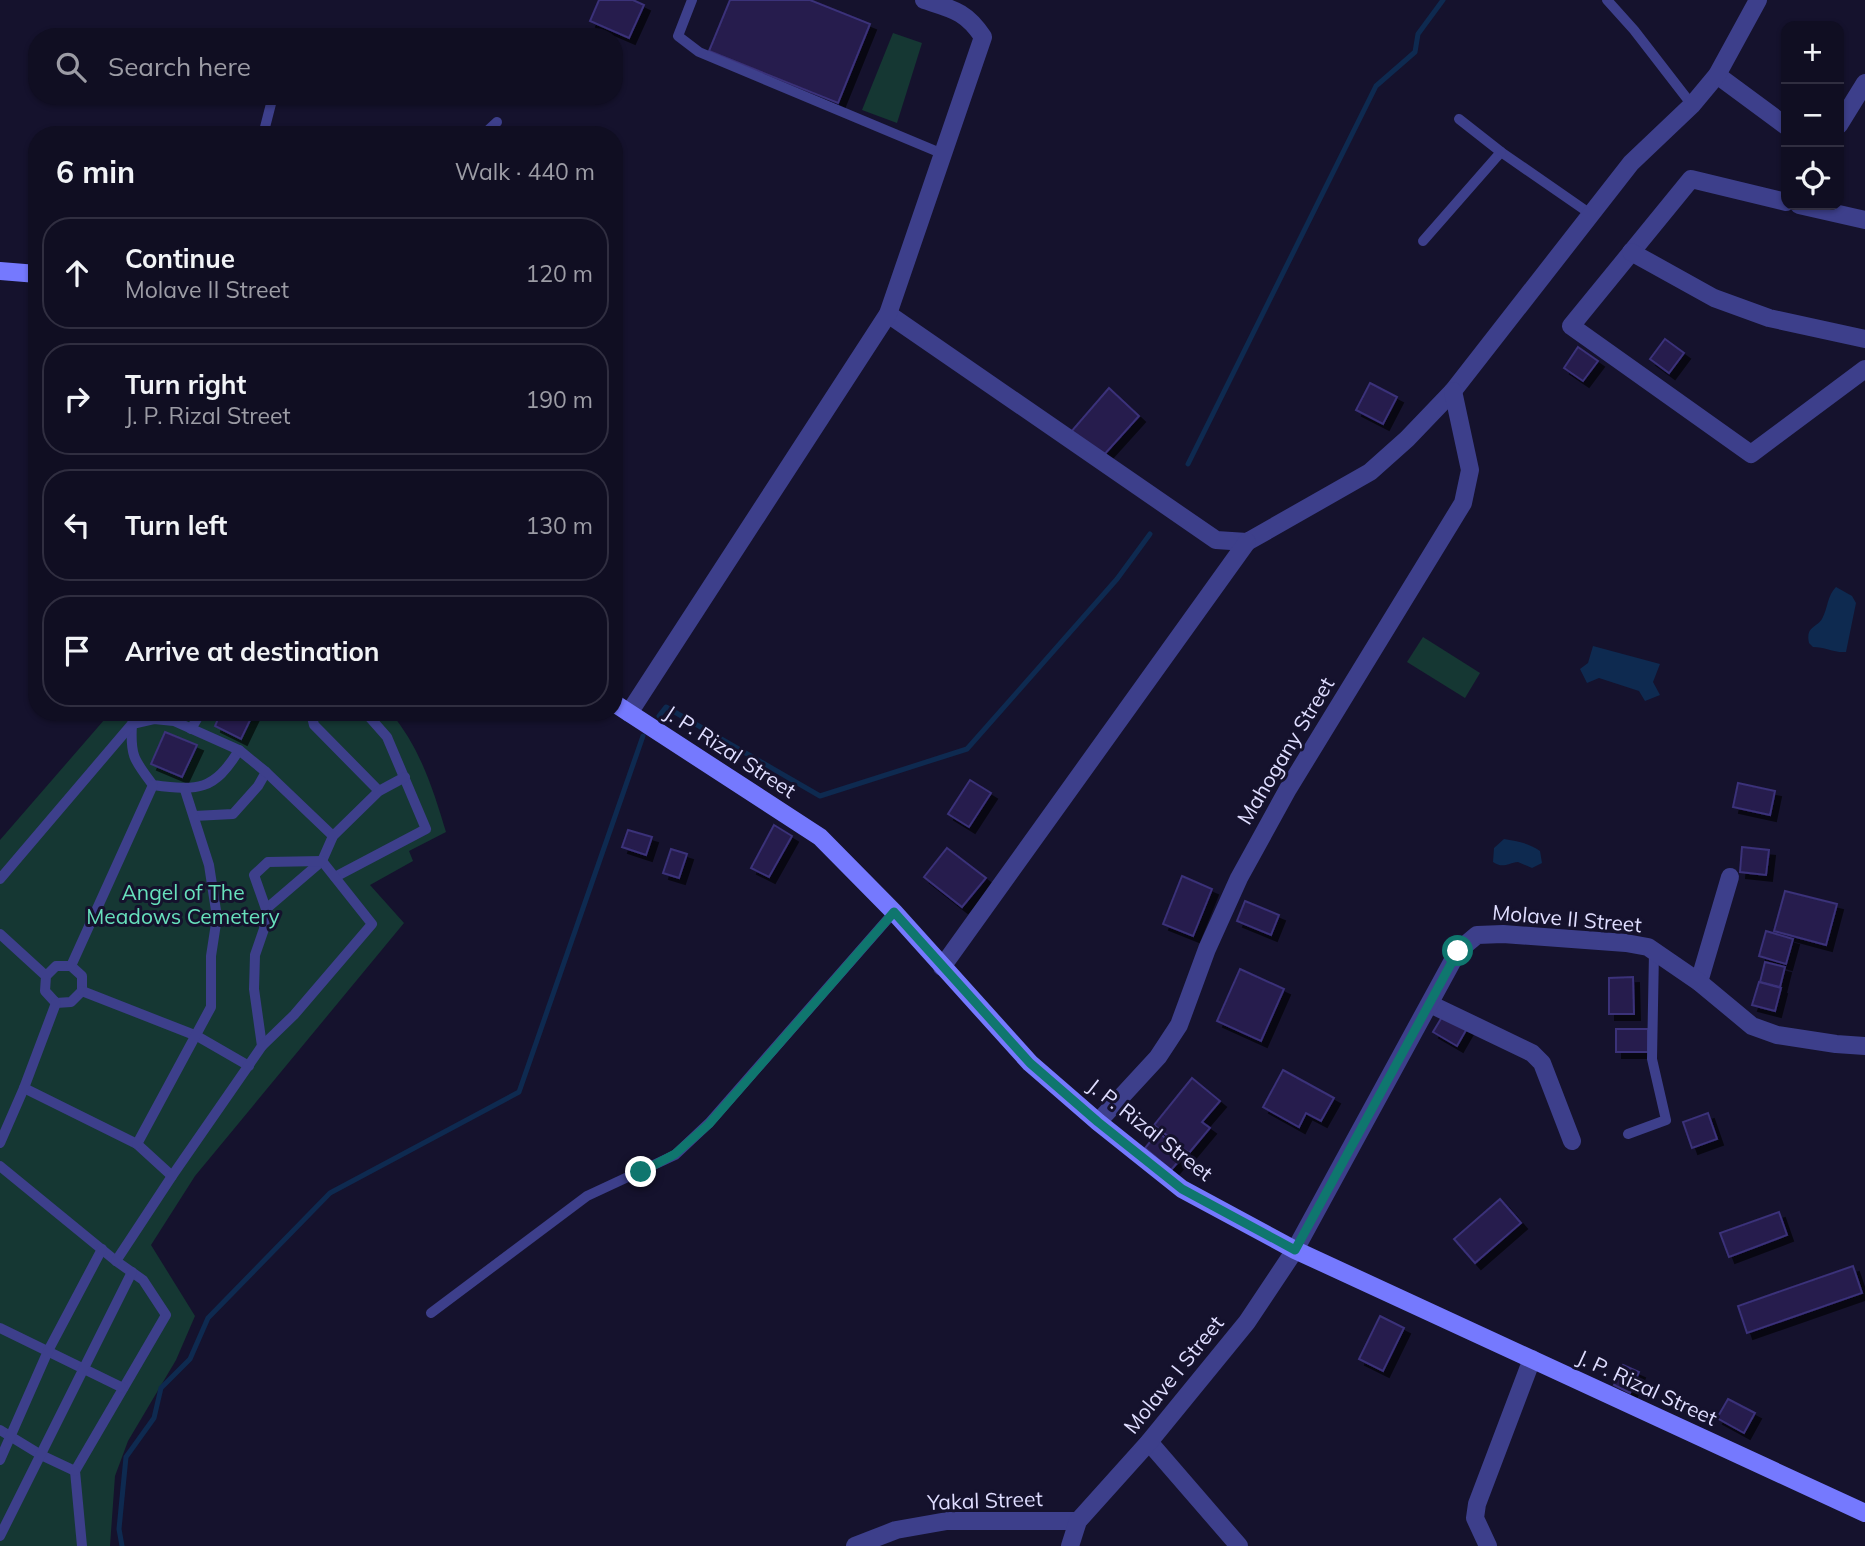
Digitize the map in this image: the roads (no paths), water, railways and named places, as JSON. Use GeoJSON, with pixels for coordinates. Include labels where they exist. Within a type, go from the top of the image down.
{"type":"FeatureCollection","features":[{"type":"Feature","properties":{"kind":"main road"},"geometry":{"type":"LineString","coordinates":[[0,271],[28,273]]}},
{"type":"Feature","properties":{"kind":"main road","name":"J. P. Rizal Street"},"geometry":{"type":"LineString","coordinates":[[623,709],[820,837],[894,912],[1030,1063],[1182,1189],[1295,1250],[1865,1513]]}},
{"type":"Feature","properties":{"kind":"street"},"geometry":{"type":"LineString","coordinates":[[629,713],[888,314],[983,37],[973,21],[954,10],[924,0]]}},
{"type":"Feature","properties":{"kind":"street"},"geometry":{"type":"LineString","coordinates":[[942,967],[1247,542],[1370,472],[1407,439],[1453,391],[1631,163],[1692,105],[1717,75],[1758,0]]}},
{"type":"Feature","properties":{"kind":"street"},"geometry":{"type":"LineString","coordinates":[[1717,75],[1781,122]]}},
{"type":"Feature","properties":{"kind":"street"},"geometry":{"type":"LineString","coordinates":[[1844,117],[1865,83]]}},
{"type":"Feature","properties":{"kind":"street"},"geometry":{"type":"LineString","coordinates":[[1781,201],[1691,179],[1571,326],[1751,454],[1865,369]]}},
{"type":"Feature","properties":{"kind":"street"},"geometry":{"type":"LineString","coordinates":[[1821,210],[1865,220]]}},
{"type":"Feature","properties":{"kind":"street"},"geometry":{"type":"LineString","coordinates":[[1631,251],[1714,298],[1769,318],[1865,338]]}},
{"type":"Feature","properties":{"kind":"street"},"geometry":{"type":"LineString","coordinates":[[888,314],[1216,540],[1247,542]]}},
{"type":"Feature","properties":{"kind":"street","name":"Mahogany Street"},"geometry":{"type":"LineString","coordinates":[[1098,1122],[1158,1057],[1179,1025],[1207,949],[1239,878],[1289,789],[1463,503],[1470,470],[1453,391]]}},
{"type":"Feature","properties":{"kind":"street"},"geometry":{"type":"LineString","coordinates":[[1699,982],[1730,877]]}},
{"type":"Feature","properties":{"kind":"street","name":"Molave II Street"},"geometry":{"type":"LineString","coordinates":[[1295,1250],[1458,951],[1477,935],[1503,934],[1648,947],[1699,982],[1752,1026],[1777,1035],[1865,1046]]}},
{"type":"Feature","properties":{"kind":"street"},"geometry":{"type":"LineString","coordinates":[[1430,1004],[1532,1053],[1542,1063],[1572,1141]]}},
{"type":"Feature","properties":{"kind":"street","name":"Molave I Street"},"geometry":{"type":"LineString","coordinates":[[1078,1521],[1149,1442],[1247,1322],[1295,1250]]}},
{"type":"Feature","properties":{"kind":"street"},"geometry":{"type":"LineString","coordinates":[[1488,1546],[1475,1518],[1477,1504],[1532,1359]]}},
{"type":"Feature","properties":{"kind":"street"},"geometry":{"type":"LineString","coordinates":[[1149,1442],[1239,1546]]}},
{"type":"Feature","properties":{"kind":"street","name":"Yakal Street"},"geometry":{"type":"LineString","coordinates":[[855,1546],[896,1530],[947,1521],[1078,1521]]}},
{"type":"Feature","properties":{"kind":"street"},"geometry":{"type":"LineString","coordinates":[[1070,1546],[1078,1521]]}},
{"type":"Feature","properties":{"kind":"lane"},"geometry":{"type":"LineString","coordinates":[[692,0],[678,36],[699,52],[943,154]]}},
{"type":"Feature","properties":{"kind":"lane"},"geometry":{"type":"LineString","coordinates":[[1608,0],[1692,105]]}},
{"type":"Feature","properties":{"kind":"lane"},"geometry":{"type":"LineString","coordinates":[[265,126],[271,105]]}},
{"type":"Feature","properties":{"kind":"lane"},"geometry":{"type":"LineString","coordinates":[[1459,119],[1501,152],[1592,215]]}},
{"type":"Feature","properties":{"kind":"lane"},"geometry":{"type":"LineString","coordinates":[[493,126],[498,122]]}},
{"type":"Feature","properties":{"kind":"lane"},"geometry":{"type":"LineString","coordinates":[[1423,241],[1501,152]]}},
{"type":"Feature","properties":{"kind":"lane"},"geometry":{"type":"LineString","coordinates":[[0,879],[132,724],[145,721]]}},
{"type":"Feature","properties":{"kind":"lane"},"geometry":{"type":"LineString","coordinates":[[174,721],[239,750],[333,836]]}},
{"type":"Feature","properties":{"kind":"lane"},"geometry":{"type":"LineString","coordinates":[[191,729],[196,721]]}},
{"type":"Feature","properties":{"kind":"lane"},"geometry":{"type":"LineString","coordinates":[[313,721],[314,726],[379,791]]}},
{"type":"Feature","properties":{"kind":"lane"},"geometry":{"type":"LineString","coordinates":[[335,877],[426,829],[387,737],[373,721]]}},
{"type":"Feature","properties":{"kind":"lane"},"geometry":{"type":"LineString","coordinates":[[132,724],[130,746],[134,761],[153,785],[185,790],[203,787],[227,769],[239,750]]}},
{"type":"Feature","properties":{"kind":"lane"},"geometry":{"type":"LineString","coordinates":[[194,816],[233,814],[258,786],[266,772]]}},
{"type":"Feature","properties":{"kind":"lane"},"geometry":{"type":"LineString","coordinates":[[266,909],[322,861],[333,836],[379,791],[405,777]]}},
{"type":"Feature","properties":{"kind":"lane"},"geometry":{"type":"LineString","coordinates":[[71,966],[153,785]]}},
{"type":"Feature","properties":{"kind":"lane"},"geometry":{"type":"LineString","coordinates":[[137,1144],[211,1007],[211,956],[217,917],[209,865],[185,790]]}},
{"type":"Feature","properties":{"kind":"lane"},"geometry":{"type":"LineString","coordinates":[[116,1261],[262,1046],[294,1015],[372,924],[322,861]]}},
{"type":"Feature","properties":{"kind":"lane"},"geometry":{"type":"LineString","coordinates":[[262,1046],[254,989],[254,955],[264,929],[266,909],[254,875],[268,862],[322,861]]}},
{"type":"Feature","properties":{"kind":"lane"},"geometry":{"type":"LineString","coordinates":[[431,1313],[587,1196],[675,1154],[709,1124],[894,912]]}},
{"type":"Feature","properties":{"kind":"lane"},"geometry":{"type":"LineString","coordinates":[[0,934],[46,976]]}},
{"type":"Feature","properties":{"kind":"lane"},"geometry":{"type":"LineString","coordinates":[[1628,1134],[1666,1119],[1653,1059],[1654,952]]}},
{"type":"Feature","properties":{"kind":"lane"},"geometry":{"type":"LineString","coordinates":[[56,966],[71,966],[82,976],[82,991],[71,1002],[56,1003],[45,992],[46,976],[56,966]]}},
{"type":"Feature","properties":{"kind":"lane"},"geometry":{"type":"LineString","coordinates":[[82,991],[197,1036],[249,1066]]}},
{"type":"Feature","properties":{"kind":"lane"},"geometry":{"type":"LineString","coordinates":[[0,1143],[4,1121],[24,1088],[56,1003]]}},
{"type":"Feature","properties":{"kind":"lane"},"geometry":{"type":"LineString","coordinates":[[24,1088],[137,1144],[172,1176]]}},
{"type":"Feature","properties":{"kind":"lane"},"geometry":{"type":"LineString","coordinates":[[0,1166],[143,1280],[166,1314],[75,1471],[82,1546]]}},
{"type":"Feature","properties":{"kind":"lane"},"geometry":{"type":"LineString","coordinates":[[0,1460],[48,1351],[102,1249]]}},
{"type":"Feature","properties":{"kind":"lane"},"geometry":{"type":"LineString","coordinates":[[0,1536],[132,1272]]}},
{"type":"Feature","properties":{"kind":"lane"},"geometry":{"type":"LineString","coordinates":[[0,1328],[123,1388]]}},
{"type":"Feature","properties":{"kind":"lane"},"geometry":{"type":"LineString","coordinates":[[0,1430],[41,1455],[75,1471]]}},
{"type":"Feature","properties":{"kind":"water"},"geometry":{"type":"Polygon","coordinates":[[[1836,587],[1852,596],[1856,603],[1846,652],[1813,647],[1808,637],[1810,631],[1822,619],[1836,587]]]}},
{"type":"Feature","properties":{"kind":"water"},"geometry":{"type":"Polygon","coordinates":[[[1593,646],[1660,664],[1653,682],[1660,695],[1645,701],[1639,691],[1599,678],[1587,683],[1580,669],[1588,663],[1593,646]]]}},
{"type":"Feature","properties":{"kind":"water"},"geometry":{"type":"Polygon","coordinates":[[[1504,839],[1536,848],[1540,851],[1542,863],[1532,868],[1518,862],[1503,865],[1493,862],[1494,848],[1504,839]]]}},
{"type":"Feature","properties":{"kind":"waterway"},"geometry":{"type":"LineString","coordinates":[[1188,464],[1376,86],[1415,52],[1418,34],[1443,0]]}},
{"type":"Feature","properties":{"kind":"waterway"},"geometry":{"type":"LineString","coordinates":[[659,716],[666,707],[820,796],[967,749],[1117,579],[1150,534]]}},
{"type":"Feature","properties":{"kind":"waterway"},"geometry":{"type":"LineString","coordinates":[[122,1546],[119,1529],[126,1457],[154,1418],[161,1388],[190,1359],[208,1318],[330,1193],[519,1092],[643,736]]}},
{"type":"Feature","properties":{"kind":"park label","name":"Angel of The Meadows Cemetery"},"geometry":{"type":"Point","coordinates":[183,905]}}]}
